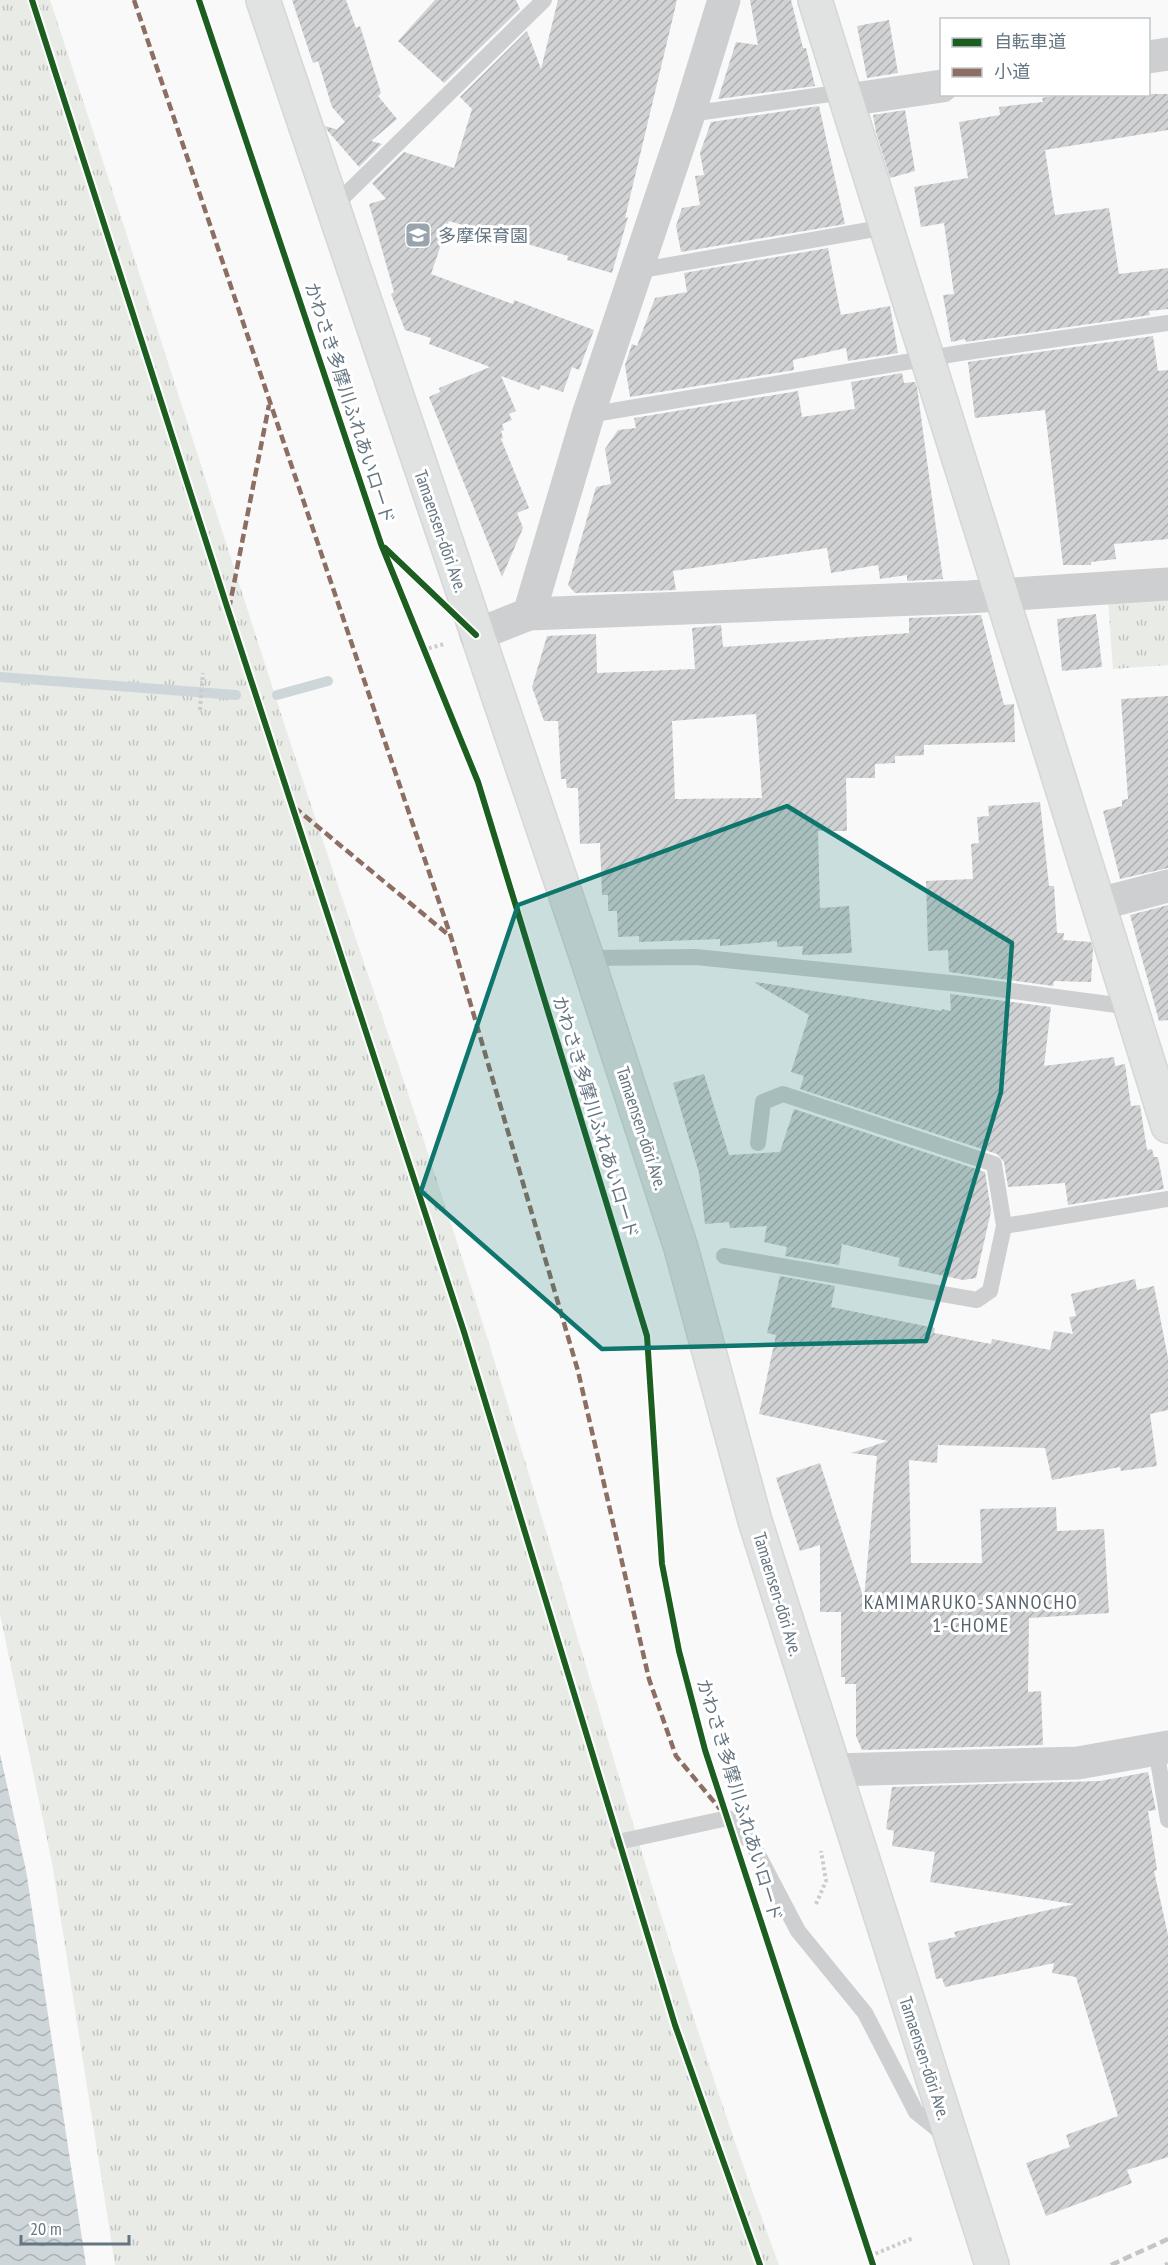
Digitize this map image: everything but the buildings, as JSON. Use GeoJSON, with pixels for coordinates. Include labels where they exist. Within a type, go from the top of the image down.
{"type":"FeatureCollection","features":[{"type":"Feature","properties":{"kind":"main road","name":"Tamaensen-dōri Ave."},"geometry":{"type":"LineString","coordinates":[[263,0],[587,958],[681,1248],[755,1521],[992,2265]]}},
{"type":"Feature","properties":{"kind":"main road"},"geometry":{"type":"LineString","coordinates":[[815,0],[1168,1126]]}},
{"type":"Feature","properties":{"kind":"street"},"geometry":{"type":"LineString","coordinates":[[529,614],[588,415],[689,114],[724,0]]}},
{"type":"Feature","properties":{"kind":"street"},"geometry":{"type":"LineString","coordinates":[[1150,57],[1168,54]]}},
{"type":"Feature","properties":{"kind":"street"},"geometry":{"type":"LineString","coordinates":[[845,96],[940,86]]}},
{"type":"Feature","properties":{"kind":"street"},"geometry":{"type":"LineString","coordinates":[[476,635],[529,614],[1002,595],[1168,584]]}},
{"type":"Feature","properties":{"kind":"street"},"geometry":{"type":"LineString","coordinates":[[1099,904],[1168,886]]}},
{"type":"Feature","properties":{"kind":"street"},"geometry":{"type":"LineString","coordinates":[[834,1770],[1078,1763],[1162,1748]]}},
{"type":"Feature","properties":{"kind":"lane"},"geometry":{"type":"LineString","coordinates":[[333,207],[544,0]]}},
{"type":"Feature","properties":{"kind":"lane"},"geometry":{"type":"LineString","coordinates":[[689,114],[845,96]]}},
{"type":"Feature","properties":{"kind":"lane"},"geometry":{"type":"LineString","coordinates":[[636,271],[886,227]]}},
{"type":"Feature","properties":{"kind":"lane"},"geometry":{"type":"LineString","coordinates":[[588,415],[927,358],[1168,323]]}},
{"type":"Feature","properties":{"kind":"lane"},"geometry":{"type":"LineString","coordinates":[[587,958],[696,957],[960,984],[1131,1007]]}},
{"type":"Feature","properties":{"kind":"lane"},"geometry":{"type":"LineString","coordinates":[[724,1256],[977,1300],[990,1291],[1004,1226],[994,1164],[783,1094],[763,1102],[758,1143]]}},
{"type":"Feature","properties":{"kind":"lane"},"geometry":{"type":"LineString","coordinates":[[1004,1226],[1168,1199]]}},
{"type":"Feature","properties":{"kind":"lane"},"geometry":{"type":"LineString","coordinates":[[1162,1748],[1168,1820]]}},
{"type":"Feature","properties":{"kind":"lane"},"geometry":{"type":"LineString","coordinates":[[618,1842],[728,1818],[753,1845],[798,1931],[865,2013],[916,2112],[951,2141]]}},
{"type":"Feature","properties":{"kind":"path"},"geometry":{"type":"LineString","coordinates":[[418,639],[427,661]]}},
{"type":"Feature","properties":{"kind":"path"},"geometry":{"type":"LineString","coordinates":[[200,710],[203,673]]}},
{"type":"Feature","properties":{"kind":"path"},"geometry":{"type":"LineString","coordinates":[[818,1914],[816,1902],[826,1881],[820,1846]]}},
{"type":"Feature","properties":{"kind":"path"},"geometry":{"type":"LineString","coordinates":[[870,2256],[913,2238]]}},
{"type":"Feature","properties":{"kind":"path"},"geometry":{"type":"LineString","coordinates":[[866,2244],[873,2265]]}},
{"type":"Feature","properties":{"kind":"highlighted area"},"geometry":{"type":"Polygon","coordinates":[[[787,806],[1012,943],[1001,1092],[926,1341],[602,1349],[421,1191],[518,905],[787,806]]]}},
{"type":"Feature","properties":{"kind":"green space"},"geometry":{"type":"Polygon","coordinates":[[[0,0],[50,0],[282,717],[463,1261],[693,2016],[779,2265],[115,2265],[52,1863],[0,1614],[0,0]]]}},
{"type":"Feature","properties":{"kind":"green space"},"geometry":{"type":"Polygon","coordinates":[[[1168,595],[1168,665],[1113,669],[1108,600],[1168,595]]]}},
{"type":"Feature","properties":{"kind":"water"},"geometry":{"type":"Polygon","coordinates":[[[0,1754],[26,1870],[86,2265],[0,2265],[0,1754]]]}},
{"type":"Feature","properties":{"kind":"waterway"},"geometry":{"type":"LineString","coordinates":[[0,677],[236,695]]}},
{"type":"Feature","properties":{"kind":"waterway"},"geometry":{"type":"LineString","coordinates":[[277,695],[328,681]]}},
{"type":"Feature","properties":{"kind":"railway"},"geometry":{"type":"LineString","coordinates":[[1111,2265],[1168,2239]]}},
{"type":"Feature","properties":{"kind":"marked path"},"geometry":{"type":"LineString","coordinates":[[134,0],[451,937],[578,1371],[649,1679],[676,1756],[720,1809]]}},
{"type":"Feature","properties":{"kind":"marked path"},"geometry":{"type":"LineString","coordinates":[[229,609],[269,405]]}},
{"type":"Feature","properties":{"kind":"marked path"},"geometry":{"type":"LineString","coordinates":[[294,807],[451,937]]}},
{"type":"Feature","properties":{"kind":"cycle path"},"geometry":{"type":"LineString","coordinates":[[32,0],[464,1332],[675,2025],[760,2265]]}},
{"type":"Feature","properties":{"kind":"cycle path","name":"かわさき多摩川ふれあいロード"},"geometry":{"type":"LineString","coordinates":[[199,0],[381,544],[478,782],[647,1336],[662,1564],[679,1651],[705,1750],[873,2265]]}},
{"type":"Feature","properties":{"kind":"cycle path"},"geometry":{"type":"LineString","coordinates":[[385,548],[476,635]]}},
{"type":"Feature","properties":{"kind":"place","name":"多摩保育園"},"geometry":{"type":"Point","coordinates":[418,235]}},
{"type":"Feature","properties":{"kind":"district","name":"KAMIMARUKO-SANNOCHO 1-CHOME"},"geometry":{"type":"Point","coordinates":[971,1614]}}]}
